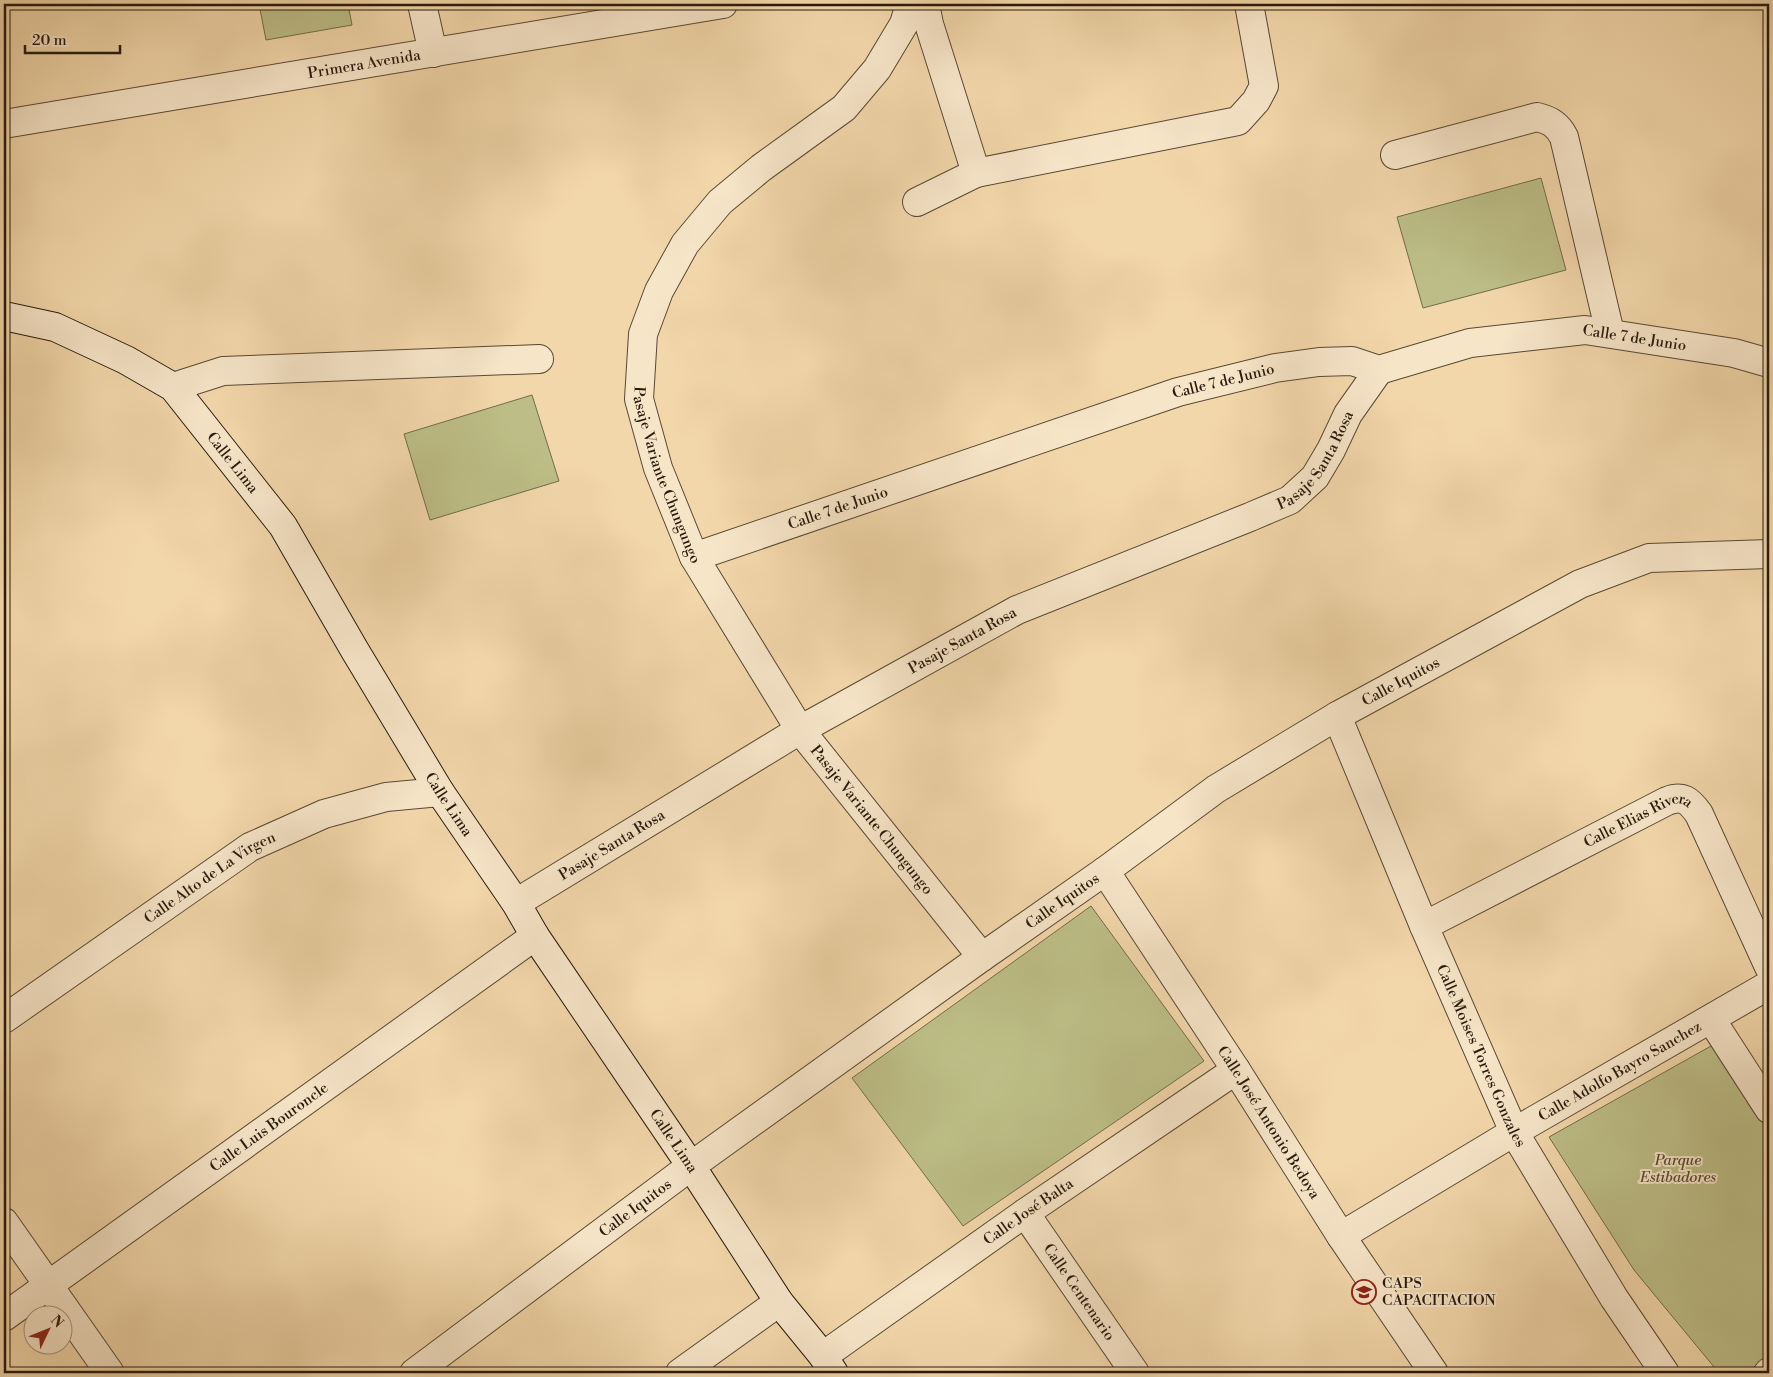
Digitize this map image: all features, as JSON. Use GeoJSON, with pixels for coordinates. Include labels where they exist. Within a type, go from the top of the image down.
{"type":"FeatureCollection","features":[{"type":"Feature","properties":{"kind":"street"},"geometry":{"type":"LineString","coordinates":[[422,4],[433,53]]}},
{"type":"Feature","properties":{"kind":"street","name":"Primera Avenida"},"geometry":{"type":"LineString","coordinates":[[4,124],[433,53],[686,7],[723,4]]}},
{"type":"Feature","properties":{"kind":"street","name":"Pasaje Variante Chungungo"},"geometry":{"type":"LineString","coordinates":[[910,4],[904,24],[885,57],[844,108],[761,168],[720,202],[685,244],[659,290],[643,334],[638,399],[658,468],[694,557],[800,730],[982,957]]}},
{"type":"Feature","properties":{"kind":"street"},"geometry":{"type":"LineString","coordinates":[[925,4],[929,24],[976,173]]}},
{"type":"Feature","properties":{"kind":"street"},"geometry":{"type":"LineString","coordinates":[[917,202],[976,173],[1238,121],[1256,101],[1264,86],[1249,4]]}},
{"type":"Feature","properties":{"kind":"street"},"geometry":{"type":"LineString","coordinates":[[1395,155],[1537,117],[1554,123],[1564,137],[1610,333]]}},
{"type":"Feature","properties":{"kind":"street","name":"Calle Lima"},"geometry":{"type":"LineString","coordinates":[[4,316],[54,327],[126,360],[173,387],[283,526],[440,792],[691,1166],[779,1302],[828,1365]]}},
{"type":"Feature","properties":{"kind":"street","name":"Calle 7 de Junio"},"geometry":{"type":"LineString","coordinates":[[694,557],[1178,392],[1275,368],[1319,362],[1352,361],[1380,370],[1470,344],[1585,330],[1734,353],[1769,362]]}},
{"type":"Feature","properties":{"kind":"street"},"geometry":{"type":"LineString","coordinates":[[173,387],[223,371],[539,359]]}},
{"type":"Feature","properties":{"kind":"street","name":"Pasaje Santa Rosa"},"geometry":{"type":"LineString","coordinates":[[516,903],[800,730],[1017,610],[1290,500],[1315,477],[1332,450],[1348,414],[1380,370]]}},
{"type":"Feature","properties":{"kind":"street","name":"Calle Iquitos"},"geometry":{"type":"LineString","coordinates":[[414,1373],[691,1166],[1105,871],[1216,788],[1337,716],[1588,580],[1649,558],[1769,554]]}},
{"type":"Feature","properties":{"kind":"street","name":"Calle Moises Torres Gonzales"},"geometry":{"type":"LineString","coordinates":[[1337,716],[1424,926],[1514,1132],[1614,1298],[1665,1373]]}},
{"type":"Feature","properties":{"kind":"street","name":"Calle Alto de La Virgen"},"geometry":{"type":"LineString","coordinates":[[4,1019],[250,847],[324,814],[386,797],[440,792]]}},
{"type":"Feature","properties":{"kind":"street","name":"Calle Elias Rivera"},"geometry":{"type":"LineString","coordinates":[[1424,926],[1667,801],[1678,798],[1686,800],[1699,814],[1769,967]]}},
{"type":"Feature","properties":{"kind":"street","name":"Calle José Antonio Bedoya"},"geometry":{"type":"LineString","coordinates":[[1105,871],[1236,1070],[1341,1236],[1434,1373]]}},
{"type":"Feature","properties":{"kind":"street","name":"Calle Luis Bouroncle"},"geometry":{"type":"LineString","coordinates":[[4,1317],[535,936]]}},
{"type":"Feature","properties":{"kind":"street","name":"Calle Adolfo Bayro Sanchez"},"geometry":{"type":"LineString","coordinates":[[1341,1236],[1514,1132],[1769,985]]}},
{"type":"Feature","properties":{"kind":"street"},"geometry":{"type":"LineString","coordinates":[[1711,1019],[1769,1109]]}},
{"type":"Feature","properties":{"kind":"street","name":"Calle José Balta"},"geometry":{"type":"LineString","coordinates":[[828,1365],[1025,1212],[1236,1070]]}},
{"type":"Feature","properties":{"kind":"street","name":"Calle Centenario"},"geometry":{"type":"LineString","coordinates":[[1025,1212],[1134,1373]]}},
{"type":"Feature","properties":{"kind":"street"},"geometry":{"type":"LineString","coordinates":[[4,1222],[110,1373]]}},
{"type":"Feature","properties":{"kind":"street"},"geometry":{"type":"LineString","coordinates":[[680,1373],[779,1302]]}},
{"type":"Feature","properties":{"kind":"green space"},"geometry":{"type":"Polygon","coordinates":[[[259,4],[348,4],[352,25],[266,40],[259,4]]]}},
{"type":"Feature","properties":{"kind":"green space"},"geometry":{"type":"Polygon","coordinates":[[[1541,178],[1566,270],[1423,308],[1397,217],[1541,178]]]}},
{"type":"Feature","properties":{"kind":"green space"},"geometry":{"type":"Polygon","coordinates":[[[532,395],[559,481],[430,520],[404,434],[532,395]]]}},
{"type":"Feature","properties":{"kind":"green space"},"geometry":{"type":"Polygon","coordinates":[[[1091,906],[1204,1061],[963,1226],[852,1078],[1091,906]]]}},
{"type":"Feature","properties":{"kind":"green space","name":"Parque Estibadores"},"geometry":{"type":"Polygon","coordinates":[[[1727,1037],[1769,1112],[1769,1353],[1750,1373],[1719,1373],[1634,1270],[1549,1137],[1727,1037]]]}},
{"type":"Feature","properties":{"kind":"place","name":"CAPS CAPACITACION"},"geometry":{"type":"Point","coordinates":[1364,1292]}}]}
